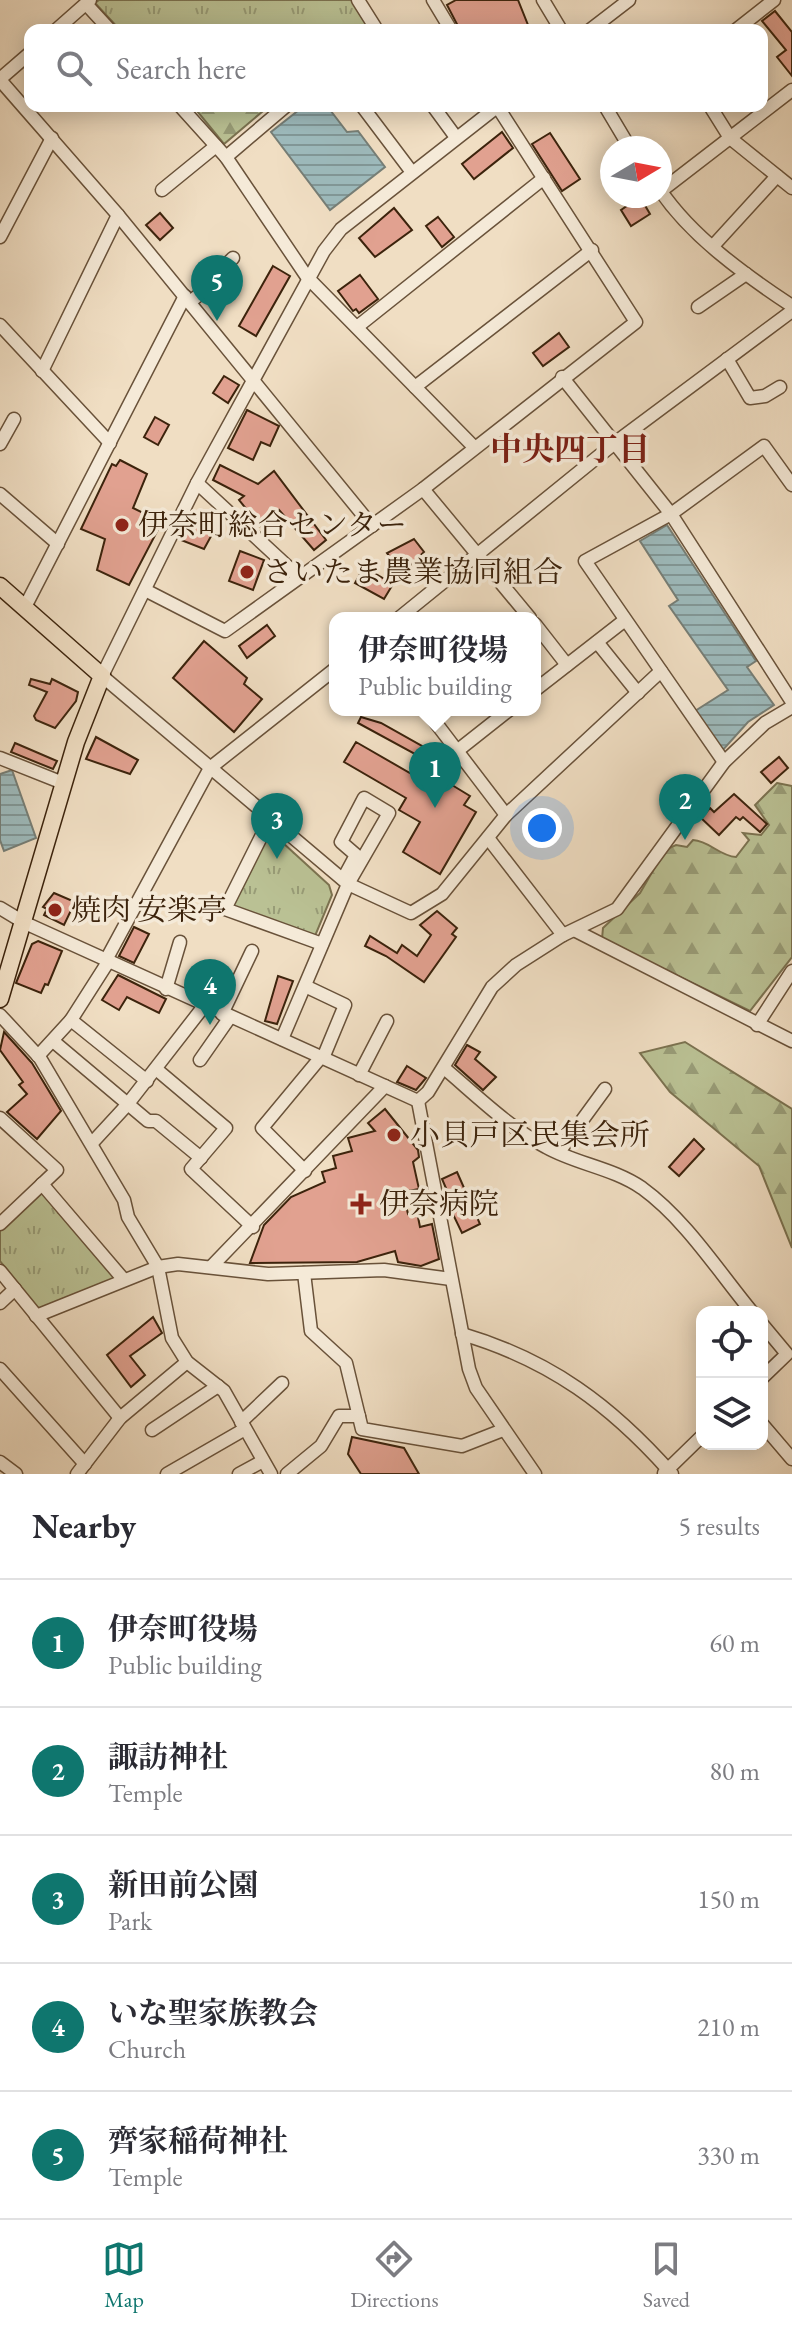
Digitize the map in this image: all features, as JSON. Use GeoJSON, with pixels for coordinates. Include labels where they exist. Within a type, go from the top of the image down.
{"type":"FeatureCollection","features":[{"type":"Feature","properties":{"kind":"main road"},"geometry":{"type":"LineString","coordinates":[[0,586],[102,676],[63,783],[25,923],[0,999]]}},
{"type":"Feature","properties":{"kind":"street"},"geometry":{"type":"LineString","coordinates":[[358,0],[373,24]]}},
{"type":"Feature","properties":{"kind":"street"},"geometry":{"type":"LineString","coordinates":[[433,0],[447,24]]}},
{"type":"Feature","properties":{"kind":"street"},"geometry":{"type":"LineString","coordinates":[[543,0],[557,24]]}},
{"type":"Feature","properties":{"kind":"street"},"geometry":{"type":"LineString","coordinates":[[598,24],[629,0]]}},
{"type":"Feature","properties":{"kind":"street"},"geometry":{"type":"LineString","coordinates":[[744,24],[774,0]]}},
{"type":"Feature","properties":{"kind":"street"},"geometry":{"type":"LineString","coordinates":[[63,24],[88,2],[105,24]]}},
{"type":"Feature","properties":{"kind":"street"},"geometry":{"type":"LineString","coordinates":[[24,58],[0,80],[24,107]]}},
{"type":"Feature","properties":{"kind":"street"},"geometry":{"type":"LineString","coordinates":[[768,109],[792,90]]}},
{"type":"Feature","properties":{"kind":"street"},"geometry":{"type":"LineString","coordinates":[[29,112],[188,299],[372,526]]}},
{"type":"Feature","properties":{"kind":"street"},"geometry":{"type":"LineString","coordinates":[[185,112],[226,157],[307,277],[474,447]]}},
{"type":"Feature","properties":{"kind":"street"},"geometry":{"type":"LineString","coordinates":[[226,157],[279,112]]}},
{"type":"Feature","properties":{"kind":"street"},"geometry":{"type":"LineString","coordinates":[[367,112],[411,171]]}},
{"type":"Feature","properties":{"kind":"street"},"geometry":{"type":"LineString","coordinates":[[437,112],[455,136]]}},
{"type":"Feature","properties":{"kind":"street"},"geometry":{"type":"LineString","coordinates":[[489,112],[341,229],[307,277],[197,483],[102,676],[345,882],[411,913],[442,894],[506,815],[661,671]]}},
{"type":"Feature","properties":{"kind":"street"},"geometry":{"type":"LineString","coordinates":[[145,590],[225,631],[423,489],[636,322],[501,112]]}},
{"type":"Feature","properties":{"kind":"street"},"geometry":{"type":"LineString","coordinates":[[609,112],[623,136]]}},
{"type":"Feature","properties":{"kind":"street"},"geometry":{"type":"LineString","coordinates":[[714,112],[730,138],[792,188]]}},
{"type":"Feature","properties":{"kind":"street"},"geometry":{"type":"LineString","coordinates":[[672,182],[764,112]]}},
{"type":"Feature","properties":{"kind":"street"},"geometry":{"type":"LineString","coordinates":[[0,237],[52,138]]}},
{"type":"Feature","properties":{"kind":"street"},"geometry":{"type":"LineString","coordinates":[[162,190],[216,146]]}},
{"type":"Feature","properties":{"kind":"street"},"geometry":{"type":"LineString","coordinates":[[713,246],[777,176]]}},
{"type":"Feature","properties":{"kind":"street"},"geometry":{"type":"LineString","coordinates":[[357,327],[544,178]]}},
{"type":"Feature","properties":{"kind":"street"},"geometry":{"type":"LineString","coordinates":[[407,612],[616,442],[792,308],[713,246],[672,203]]}},
{"type":"Feature","properties":{"kind":"street"},"geometry":{"type":"LineString","coordinates":[[42,371],[118,215]]}},
{"type":"Feature","properties":{"kind":"street"},"geometry":{"type":"LineString","coordinates":[[415,387],[592,250]]}},
{"type":"Feature","properties":{"kind":"street"},"geometry":{"type":"LineString","coordinates":[[25,607],[188,299],[220,278],[219,272],[233,258]]}},
{"type":"Feature","properties":{"kind":"street"},"geometry":{"type":"LineString","coordinates":[[698,307],[746,274]]}},
{"type":"Feature","properties":{"kind":"street"},"geometry":{"type":"LineString","coordinates":[[1,331],[110,443]]}},
{"type":"Feature","properties":{"kind":"street"},"geometry":{"type":"LineString","coordinates":[[727,359],[750,398],[765,396],[780,387]]}},
{"type":"Feature","properties":{"kind":"street"},"geometry":{"type":"LineString","coordinates":[[535,1474],[476,1388],[462,1334],[418,1101],[444,1068],[492,987],[516,965],[617,909],[724,762],[765,723],[792,704],[671,514],[562,377]]}},
{"type":"Feature","properties":{"kind":"street"},"geometry":{"type":"LineString","coordinates":[[0,444],[14,419]]}},
{"type":"Feature","properties":{"kind":"street"},"geometry":{"type":"LineString","coordinates":[[724,762],[585,561],[671,514],[764,446],[792,485]]}},
{"type":"Feature","properties":{"kind":"street"},"geometry":{"type":"LineString","coordinates":[[197,483],[299,577]]}},
{"type":"Feature","properties":{"kind":"street"},"geometry":{"type":"LineString","coordinates":[[423,489],[525,612]]}},
{"type":"Feature","properties":{"kind":"street"},"geometry":{"type":"LineString","coordinates":[[0,494],[58,544]]}},
{"type":"Feature","properties":{"kind":"street"},"geometry":{"type":"LineString","coordinates":[[541,685],[625,620]]}},
{"type":"Feature","properties":{"kind":"street"},"geometry":{"type":"LineString","coordinates":[[541,632],[567,665]]}},
{"type":"Feature","properties":{"kind":"street"},"geometry":{"type":"LineString","coordinates":[[597,642],[638,693]]}},
{"type":"Feature","properties":{"kind":"street"},"geometry":{"type":"LineString","coordinates":[[38,1056],[71,1020],[107,961],[210,768],[329,674]]}},
{"type":"Feature","properties":{"kind":"street"},"geometry":{"type":"LineString","coordinates":[[431,716],[506,815]]}},
{"type":"Feature","properties":{"kind":"street"},"geometry":{"type":"LineString","coordinates":[[457,751],[501,716]]}},
{"type":"Feature","properties":{"kind":"street"},"geometry":{"type":"LineString","coordinates":[[0,758],[63,783]]}},
{"type":"Feature","properties":{"kind":"street"},"geometry":{"type":"LineString","coordinates":[[282,1039],[322,944],[345,882],[356,855],[341,842],[364,798],[389,813],[345,882]]}},
{"type":"Feature","properties":{"kind":"street"},"geometry":{"type":"LineString","coordinates":[[270,819],[225,909],[322,944]]}},
{"type":"Feature","properties":{"kind":"street"},"geometry":{"type":"LineString","coordinates":[[488,838],[570,933],[792,1041]]}},
{"type":"Feature","properties":{"kind":"street"},"geometry":{"type":"LineString","coordinates":[[0,908],[25,923],[166,989],[418,1101]]}},
{"type":"Feature","properties":{"kind":"street"},"geometry":{"type":"LineString","coordinates":[[166,989],[180,942]]}},
{"type":"Feature","properties":{"kind":"street"},"geometry":{"type":"LineString","coordinates":[[200,1060],[226,1016],[252,951]]}},
{"type":"Feature","properties":{"kind":"street"},"geometry":{"type":"LineString","coordinates":[[757,1025],[792,971]]}},
{"type":"Feature","properties":{"kind":"street"},"geometry":{"type":"LineString","coordinates":[[305,986],[345,1005],[322,1057],[262,1128],[305,1171]]}},
{"type":"Feature","properties":{"kind":"street"},"geometry":{"type":"LineString","coordinates":[[92,1143],[147,1081],[204,1006]]}},
{"type":"Feature","properties":{"kind":"street"},"geometry":{"type":"LineString","coordinates":[[0,1015],[38,1056],[124,1200],[128,1217],[158,1267],[172,1338],[187,1362],[218,1386],[271,1474]]}},
{"type":"Feature","properties":{"kind":"street"},"geometry":{"type":"LineString","coordinates":[[71,1020],[147,1081]]}},
{"type":"Feature","properties":{"kind":"street"},"geometry":{"type":"LineString","coordinates":[[359,1075],[387,1021]]}},
{"type":"Feature","properties":{"kind":"street"},"geometry":{"type":"LineString","coordinates":[[53,1041],[148,1121],[156,1121],[201,1158]]}},
{"type":"Feature","properties":{"kind":"street"},"geometry":{"type":"LineString","coordinates":[[444,1068],[511,1124],[559,1152],[610,1171],[641,1188],[670,1212],[747,1306]]}},
{"type":"Feature","properties":{"kind":"street"},"geometry":{"type":"LineString","coordinates":[[156,1069],[226,1128],[191,1169],[253,1227]]}},
{"type":"Feature","properties":{"kind":"street"},"geometry":{"type":"LineString","coordinates":[[212,1266],[253,1227],[385,1086]]}},
{"type":"Feature","properties":{"kind":"street"},"geometry":{"type":"LineString","coordinates":[[559,1152],[605,1089]]}},
{"type":"Feature","properties":{"kind":"street"},"geometry":{"type":"LineString","coordinates":[[0,1118],[57,1170],[0,1224]]}},
{"type":"Feature","properties":{"kind":"street"},"geometry":{"type":"LineString","coordinates":[[42,1184],[124,1280]]}},
{"type":"Feature","properties":{"kind":"street"},"geometry":{"type":"LineString","coordinates":[[36,1316],[158,1267],[178,1264],[268,1274],[384,1270],[451,1279]]}},
{"type":"Feature","properties":{"kind":"street"},"geometry":{"type":"LineString","coordinates":[[0,1271],[120,1418]]}},
{"type":"Feature","properties":{"kind":"street"},"geometry":{"type":"LineString","coordinates":[[304,1273],[311,1331],[346,1363],[362,1429],[462,1446],[503,1430]]}},
{"type":"Feature","properties":{"kind":"street"},"geometry":{"type":"LineString","coordinates":[[0,1303],[15,1289]]}},
{"type":"Feature","properties":{"kind":"street"},"geometry":{"type":"LineString","coordinates":[[768,1331],[787,1354],[768,1372]]}},
{"type":"Feature","properties":{"kind":"street"},"geometry":{"type":"LineString","coordinates":[[462,1334],[496,1344],[577,1384],[667,1472],[696,1442]]}},
{"type":"Feature","properties":{"kind":"street"},"geometry":{"type":"LineString","coordinates":[[0,1369],[81,1469],[120,1418],[187,1362]]}},
{"type":"Feature","properties":{"kind":"street"},"geometry":{"type":"LineString","coordinates":[[167,1474],[243,1426],[282,1383]]}},
{"type":"Feature","properties":{"kind":"street"},"geometry":{"type":"LineString","coordinates":[[152,1430],[218,1386]]}},
{"type":"Feature","properties":{"kind":"street"},"geometry":{"type":"LineString","coordinates":[[287,1474],[321,1446],[339,1416],[359,1416]]}},
{"type":"Feature","properties":{"kind":"street"},"geometry":{"type":"LineString","coordinates":[[768,1431],[792,1459]]}},
{"type":"Feature","properties":{"kind":"street"},"geometry":{"type":"LineString","coordinates":[[239,1474],[263,1461]]}},
{"type":"Feature","properties":{"kind":"street"},"geometry":{"type":"LineString","coordinates":[[0,1462],[16,1474]]}},
{"type":"Feature","properties":{"kind":"green space"},"geometry":{"type":"Polygon","coordinates":[[[99,0],[353,0],[368,24],[114,24],[95,3],[99,0]]]}},
{"type":"Feature","properties":{"kind":"green space"},"geometry":{"type":"Polygon","coordinates":[[[198,112],[262,112],[224,144],[198,112]]]}},
{"type":"Feature","properties":{"kind":"green space"},"geometry":{"type":"Polygon","coordinates":[[[777,783],[792,786],[792,957],[750,1011],[602,939],[603,928],[640,893],[665,850],[676,845],[687,847],[693,840],[736,857],[749,840],[743,833],[761,835],[769,825],[755,805],[777,783]]]}},
{"type":"Feature","properties":{"kind":"green space"},"geometry":{"type":"Polygon","coordinates":[[[271,832],[329,885],[332,895],[315,936],[233,907],[231,903],[267,834],[271,832]]]}},
{"type":"Feature","properties":{"kind":"green space"},"geometry":{"type":"Polygon","coordinates":[[[685,1042],[792,1109],[792,1248],[759,1166],[670,1092],[640,1053],[685,1042]]]}},
{"type":"Feature","properties":{"kind":"green space"},"geometry":{"type":"Polygon","coordinates":[[[44,1189],[116,1279],[38,1309],[0,1261],[0,1231],[44,1189]]]}},
{"type":"Feature","properties":{"kind":"water"},"geometry":{"type":"Polygon","coordinates":[[[296,112],[332,112],[347,132],[358,131],[385,167],[330,210],[271,132],[296,112]]]}},
{"type":"Feature","properties":{"kind":"water"},"geometry":{"type":"Polygon","coordinates":[[[667,525],[756,661],[747,667],[774,705],[748,722],[722,751],[695,711],[728,690],[669,606],[678,600],[640,541],[667,525]]]}},
{"type":"Feature","properties":{"kind":"water"},"geometry":{"type":"Polygon","coordinates":[[[12,770],[36,838],[4,851],[0,840],[0,774],[12,770]]]}},
{"type":"Feature","properties":{"kind":"building"},"geometry":{"type":"Polygon","coordinates":[[[456,0],[518,0],[528,24],[457,24],[447,5],[456,0]]]}},
{"type":"Feature","properties":{"kind":"building"},"geometry":{"type":"Polygon","coordinates":[[[775,11],[792,32],[792,76],[777,57],[786,50],[768,28],[768,24],[762,21],[775,11]]]}},
{"type":"Feature","properties":{"kind":"building"},"geometry":{"type":"Polygon","coordinates":[[[502,132],[513,148],[474,179],[462,164],[502,132]]]}},
{"type":"Feature","properties":{"kind":"building"},"geometry":{"type":"Polygon","coordinates":[[[550,133],[580,179],[562,191],[532,144],[550,133]]]}},
{"type":"Feature","properties":{"kind":"building"},"geometry":{"type":"Polygon","coordinates":[[[394,208],[412,230],[375,257],[359,238],[394,208]]]}},
{"type":"Feature","properties":{"kind":"building"},"geometry":{"type":"Polygon","coordinates":[[[646,208],[650,214],[631,226],[621,210],[646,208]]]}},
{"type":"Feature","properties":{"kind":"building"},"geometry":{"type":"Polygon","coordinates":[[[160,213],[173,228],[160,240],[146,225],[160,213]]]}},
{"type":"Feature","properties":{"kind":"building"},"geometry":{"type":"Polygon","coordinates":[[[438,217],[454,237],[442,247],[426,226],[438,217]]]}},
{"type":"Feature","properties":{"kind":"building"},"geometry":{"type":"Polygon","coordinates":[[[273,266],[290,276],[256,336],[239,326],[273,266]]]}},
{"type":"Feature","properties":{"kind":"building"},"geometry":{"type":"Polygon","coordinates":[[[360,275],[378,299],[359,313],[356,309],[353,311],[338,291],[360,275]]]}},
{"type":"Feature","properties":{"kind":"building"},"geometry":{"type":"Polygon","coordinates":[[[559,333],[569,347],[543,366],[533,353],[559,333]]]}},
{"type":"Feature","properties":{"kind":"building"},"geometry":{"type":"Polygon","coordinates":[[[224,376],[239,385],[228,403],[213,393],[224,376]]]}},
{"type":"Feature","properties":{"kind":"building"},"geometry":{"type":"Polygon","coordinates":[[[247,410],[279,426],[270,446],[261,442],[253,460],[228,448],[247,410]]]}},
{"type":"Feature","properties":{"kind":"building"},"geometry":{"type":"Polygon","coordinates":[[[155,417],[169,425],[158,445],[144,437],[155,417]]]}},
{"type":"Feature","properties":{"kind":"building","name":"伊奈町総合センター"},"geometry":{"type":"Polygon","coordinates":[[[120,460],[147,474],[133,508],[162,522],[129,585],[97,570],[105,539],[81,529],[112,464],[116,466],[120,460]]]}},
{"type":"Feature","properties":{"kind":"building"},"geometry":{"type":"Polygon","coordinates":[[[220,465],[258,484],[274,471],[326,540],[314,550],[279,510],[260,526],[239,500],[244,496],[213,480],[220,465]]]}},
{"type":"Feature","properties":{"kind":"building"},"geometry":{"type":"Polygon","coordinates":[[[193,517],[215,529],[204,549],[181,540],[193,517]]]}},
{"type":"Feature","properties":{"kind":"building"},"geometry":{"type":"Polygon","coordinates":[[[414,539],[424,552],[402,573],[387,553],[414,539]]]}},
{"type":"Feature","properties":{"kind":"building"},"geometry":{"type":"Polygon","coordinates":[[[240,551],[264,560],[253,590],[229,581],[240,551]]]}},
{"type":"Feature","properties":{"kind":"building"},"geometry":{"type":"Polygon","coordinates":[[[364,567],[393,584],[384,599],[355,583],[364,567]]]}},
{"type":"Feature","properties":{"kind":"building"},"geometry":{"type":"Polygon","coordinates":[[[267,625],[275,636],[247,658],[239,646],[267,625]]]}},
{"type":"Feature","properties":{"kind":"building"},"geometry":{"type":"Polygon","coordinates":[[[204,641],[247,678],[244,684],[262,699],[234,732],[173,678],[204,641]]]}},
{"type":"Feature","properties":{"kind":"building"},"geometry":{"type":"Polygon","coordinates":[[[31,679],[50,684],[52,679],[78,692],[76,701],[55,728],[36,720],[34,716],[47,692],[29,685],[31,679]]]}},
{"type":"Feature","properties":{"kind":"building"},"geometry":{"type":"Polygon","coordinates":[[[361,717],[381,723],[429,750],[424,759],[358,723],[361,717]]]}},
{"type":"Feature","properties":{"kind":"building"},"geometry":{"type":"Polygon","coordinates":[[[96,737],[138,760],[130,774],[86,759],[96,737]]]}},
{"type":"Feature","properties":{"kind":"building"},"geometry":{"type":"Polygon","coordinates":[[[356,742],[441,791],[447,782],[470,796],[464,805],[476,812],[440,874],[403,852],[420,822],[399,810],[406,798],[344,762],[356,742]]]}},
{"type":"Feature","properties":{"kind":"building"},"geometry":{"type":"Polygon","coordinates":[[[15,743],[57,761],[53,769],[11,752],[15,743]]]}},
{"type":"Feature","properties":{"kind":"building"},"geometry":{"type":"Polygon","coordinates":[[[779,757],[788,768],[771,783],[761,772],[779,757]]]}},
{"type":"Feature","properties":{"kind":"building"},"geometry":{"type":"Polygon","coordinates":[[[734,794],[767,824],[760,832],[743,817],[740,820],[736,817],[719,835],[701,818],[710,808],[714,812],[734,794]]]}},
{"type":"Feature","properties":{"kind":"building"},"geometry":{"type":"Polygon","coordinates":[[[54,893],[75,902],[64,925],[44,915],[47,909],[43,907],[54,893]]]}},
{"type":"Feature","properties":{"kind":"building"},"geometry":{"type":"Polygon","coordinates":[[[437,911],[457,928],[452,934],[456,937],[424,982],[386,956],[365,946],[370,936],[397,953],[402,945],[417,956],[431,935],[420,925],[437,911]]]}},
{"type":"Feature","properties":{"kind":"building"},"geometry":{"type":"Polygon","coordinates":[[[134,927],[149,934],[134,963],[119,956],[134,927]]]}},
{"type":"Feature","properties":{"kind":"building"},"geometry":{"type":"Polygon","coordinates":[[[38,941],[62,951],[48,985],[45,984],[41,993],[16,983],[32,944],[38,941]]]}},
{"type":"Feature","properties":{"kind":"building"},"geometry":{"type":"Polygon","coordinates":[[[118,975],[166,999],[159,1013],[127,997],[119,1010],[102,1000],[118,975]]]}},
{"type":"Feature","properties":{"kind":"building"},"geometry":{"type":"Polygon","coordinates":[[[278,976],[293,981],[277,1024],[265,1021],[278,976]]]}},
{"type":"Feature","properties":{"kind":"building"},"geometry":{"type":"Polygon","coordinates":[[[4,1032],[32,1063],[61,1111],[37,1139],[7,1112],[27,1094],[19,1085],[23,1082],[0,1050],[4,1032]]]}},
{"type":"Feature","properties":{"kind":"building"},"geometry":{"type":"Polygon","coordinates":[[[467,1045],[480,1052],[475,1059],[496,1077],[483,1090],[455,1065],[467,1045]]]}},
{"type":"Feature","properties":{"kind":"building"},"geometry":{"type":"Polygon","coordinates":[[[407,1066],[426,1078],[416,1090],[397,1082],[407,1066]]]}},
{"type":"Feature","properties":{"kind":"building"},"geometry":{"type":"Polygon","coordinates":[[[385,1109],[418,1150],[419,1157],[413,1162],[419,1189],[403,1192],[408,1214],[417,1212],[420,1227],[432,1224],[439,1259],[421,1266],[398,1262],[395,1251],[357,1262],[250,1263],[264,1225],[291,1197],[325,1182],[322,1172],[336,1168],[333,1156],[352,1151],[348,1138],[375,1131],[368,1123],[385,1109]]]}},
{"type":"Feature","properties":{"kind":"building"},"geometry":{"type":"Polygon","coordinates":[[[694,1139],[704,1149],[679,1176],[669,1167],[694,1139]]]}},
{"type":"Feature","properties":{"kind":"building"},"geometry":{"type":"Polygon","coordinates":[[[457,1172],[480,1224],[462,1233],[448,1204],[452,1202],[442,1179],[457,1172]]]}},
{"type":"Feature","properties":{"kind":"building"},"geometry":{"type":"Polygon","coordinates":[[[153,1317],[162,1333],[130,1356],[145,1375],[131,1387],[107,1355],[153,1317]]]}},
{"type":"Feature","properties":{"kind":"building"},"geometry":{"type":"Polygon","coordinates":[[[352,1437],[404,1448],[419,1474],[361,1474],[348,1454],[352,1437]]]}},
{"type":"Feature","properties":{"kind":"place","name":"齊家稲荷神社"},"geometry":{"type":"Point","coordinates":[217,321]}},
{"type":"Feature","properties":{"kind":"place","name":"伊奈町総合センター"},"geometry":{"type":"Point","coordinates":[122,525]}},
{"type":"Feature","properties":{"kind":"place","name":"さいたま農業協同組合"},"geometry":{"type":"Point","coordinates":[247,572]}},
{"type":"Feature","properties":{"kind":"place","name":"伊奈町役場"},"geometry":{"type":"Point","coordinates":[435,808]}},
{"type":"Feature","properties":{"kind":"place","name":"諏訪神社"},"geometry":{"type":"Point","coordinates":[685,840]}},
{"type":"Feature","properties":{"kind":"place","name":"新田前公園"},"geometry":{"type":"Point","coordinates":[277,859]}},
{"type":"Feature","properties":{"kind":"place","name":"焼肉 安楽亭"},"geometry":{"type":"Point","coordinates":[55,910]}},
{"type":"Feature","properties":{"kind":"place","name":"いな聖家族教会"},"geometry":{"type":"Point","coordinates":[210,1025]}},
{"type":"Feature","properties":{"kind":"place","name":"小貝戸区民集会所"},"geometry":{"type":"Point","coordinates":[394,1135]}},
{"type":"Feature","properties":{"kind":"place","name":"伊奈病院"},"geometry":{"type":"Point","coordinates":[361,1204]}},
{"type":"Feature","properties":{"kind":"district","name":"中央四丁目"},"geometry":{"type":"Point","coordinates":[570,449]}}]}
